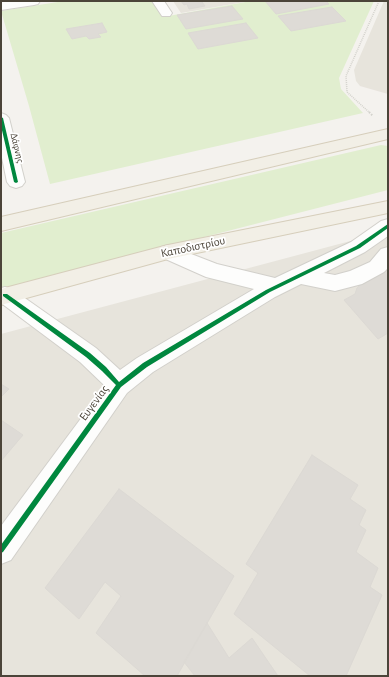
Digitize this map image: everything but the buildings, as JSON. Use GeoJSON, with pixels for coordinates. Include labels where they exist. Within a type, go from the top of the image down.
{"type":"FeatureCollection","features":[{"type":"Feature","properties":{"kind":"main road"},"geometry":{"type":"LineString","coordinates":[[1,224],[387,136]]}},
{"type":"Feature","properties":{"kind":"main road","name":"Καποδιστρίου"},"geometry":{"type":"LineString","coordinates":[[3,296],[168,252],[388,207]]}},
{"type":"Feature","properties":{"kind":"street"},"geometry":{"type":"LineString","coordinates":[[1,6],[34,1]]}},
{"type":"Feature","properties":{"kind":"street"},"geometry":{"type":"LineString","coordinates":[[158,1],[166,13]]}},
{"type":"Feature","properties":{"kind":"street","name":"Δάφνης"},"geometry":{"type":"LineString","coordinates":[[1,118],[16,182]]}},
{"type":"Feature","properties":{"kind":"street"},"geometry":{"type":"LineString","coordinates":[[119,385],[145,365],[276,287],[358,247],[388,226]]}},
{"type":"Feature","properties":{"kind":"street"},"geometry":{"type":"LineString","coordinates":[[168,252],[213,271],[276,287]]}},
{"type":"Feature","properties":{"kind":"street"},"geometry":{"type":"LineString","coordinates":[[300,276],[335,283],[355,278],[377,267],[388,254]]}},
{"type":"Feature","properties":{"kind":"street","name":"Ευγενίας"},"geometry":{"type":"LineString","coordinates":[[1,550],[119,385],[104,369],[88,356],[3,296]]}},
{"type":"Feature","properties":{"kind":"path"},"geometry":{"type":"LineString","coordinates":[[380,1],[346,76],[347,92],[372,115],[387,136]]}},
{"type":"Feature","properties":{"kind":"shaded area"},"geometry":{"type":"Polygon","coordinates":[[[173,1],[250,1],[181,13],[173,1]]]}},
{"type":"Feature","properties":{"kind":"shaded area"},"geometry":{"type":"Polygon","coordinates":[[[384,1],[388,1],[388,94],[360,86],[356,81],[354,70],[384,1]]]}},
{"type":"Feature","properties":{"kind":"shaded area"},"geometry":{"type":"Polygon","coordinates":[[[388,231],[388,676],[1,676],[1,334],[388,231]]]}},
{"type":"Feature","properties":{"kind":"green space"},"geometry":{"type":"Polygon","coordinates":[[[64,1],[152,1],[163,17],[251,1],[374,1],[339,78],[341,89],[363,113],[50,184],[1,11],[64,1]]]}},
{"type":"Feature","properties":{"kind":"green space"},"geometry":{"type":"Polygon","coordinates":[[[381,145],[388,146],[388,190],[1,289],[1,233],[381,145]]]}},
{"type":"Feature","properties":{"kind":"cycle path"},"geometry":{"type":"LineString","coordinates":[[1,118],[16,182]]}},
{"type":"Feature","properties":{"kind":"cycle path"},"geometry":{"type":"LineString","coordinates":[[1,550],[119,385],[145,365],[268,291],[358,247],[388,226]]}},
{"type":"Feature","properties":{"kind":"cycle path"},"geometry":{"type":"LineString","coordinates":[[5,295],[88,355],[119,385]]}}]}
